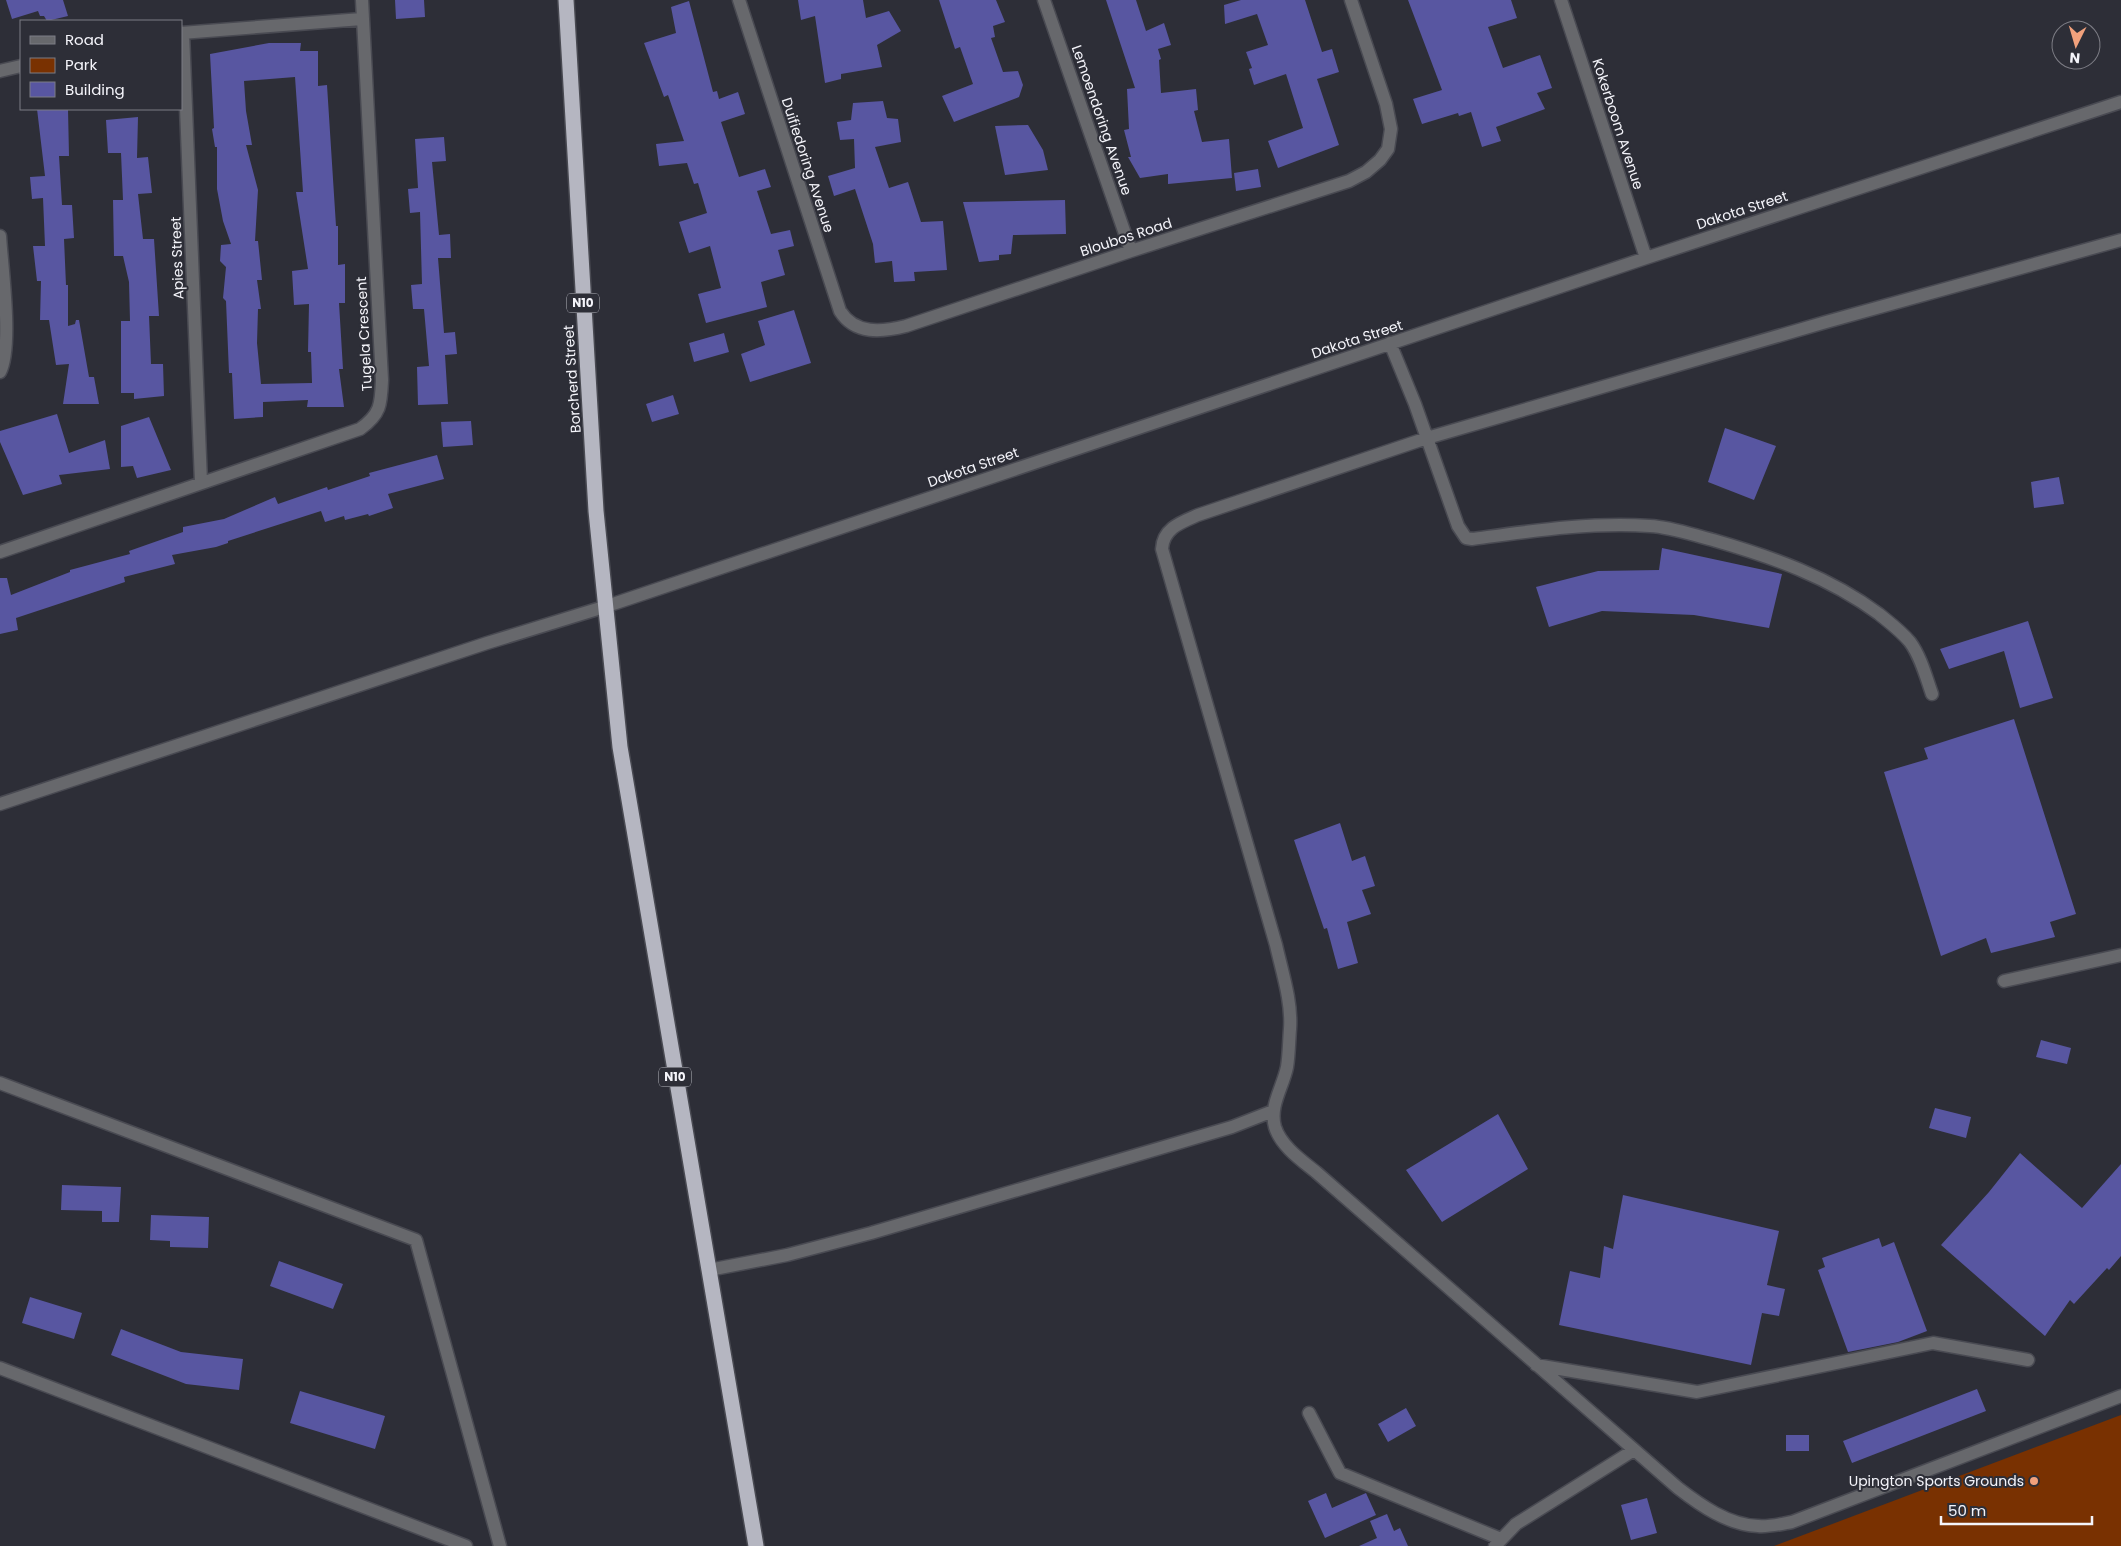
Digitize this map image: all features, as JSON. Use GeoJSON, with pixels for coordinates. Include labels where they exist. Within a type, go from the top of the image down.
{"type":"FeatureCollection","features":[{"type":"Feature","properties":{"kind":"highway","name":"Borcherd Street"},"geometry":{"type":"LineString","coordinates":[[566,0],[596,511],[604,606]]}},
{"type":"Feature","properties":{"kind":"highway","name":"N10"},"geometry":{"type":"LineString","coordinates":[[604,606],[620,747],[647,914],[756,1546]]}},
{"type":"Feature","properties":{"kind":"street","name":"Tugela Crescent"},"geometry":{"type":"LineString","coordinates":[[0,552],[360,429],[370,422],[380,408],[382,380],[362,0]]}},
{"type":"Feature","properties":{"kind":"street","name":"Duifiedoring Avenue"},"geometry":{"type":"LineString","coordinates":[[739,0],[840,312],[852,325],[862,329]]}},
{"type":"Feature","properties":{"kind":"street","name":"Lemoendoring Avenue"},"geometry":{"type":"LineString","coordinates":[[1044,0],[1130,251]]}},
{"type":"Feature","properties":{"kind":"street","name":"Bloubos Road"},"geometry":{"type":"LineString","coordinates":[[862,329],[890,330],[906,326],[1130,251],[1349,182],[1366,172],[1380,160],[1388,149],[1391,129],[1386,104],[1351,0]]}},
{"type":"Feature","properties":{"kind":"street","name":"Kokerboom Avenue"},"geometry":{"type":"LineString","coordinates":[[1562,0],[1646,258]]}},
{"type":"Feature","properties":{"kind":"street"},"geometry":{"type":"LineString","coordinates":[[182,33],[362,19]]}},
{"type":"Feature","properties":{"kind":"street","name":"Apies Street"},"geometry":{"type":"LineString","coordinates":[[182,33],[201,482]]}},
{"type":"Feature","properties":{"kind":"street"},"geometry":{"type":"LineString","coordinates":[[0,71],[20,66]]}},
{"type":"Feature","properties":{"kind":"street","name":"Dakota Street"},"geometry":{"type":"LineString","coordinates":[[0,804],[486,643],[604,606],[1646,258],[2121,102]]}},
{"type":"Feature","properties":{"kind":"street"},"geometry":{"type":"LineString","coordinates":[[0,236],[6,341],[0,372]]}},
{"type":"Feature","properties":{"kind":"street"},"geometry":{"type":"LineString","coordinates":[[2121,240],[1826,322],[1427,438],[1198,515],[1172,528],[1167,533],[1162,544],[1165,563],[1276,945],[1286,990],[1290,1026],[1287,1068],[1273,1111],[1275,1127],[1292,1151],[1678,1488],[1710,1510],[1750,1526],[1769,1526],[1792,1522],[2121,1396]]}},
{"type":"Feature","properties":{"kind":"street"},"geometry":{"type":"LineString","coordinates":[[1390,344],[1427,438],[1458,526],[1466,538],[1472,539],[1580,526],[1612,524],[1653,526],[1689,534],[1783,562],[1818,577],[1864,604],[1896,628],[1910,642],[1918,656],[1932,694]]}},
{"type":"Feature","properties":{"kind":"street"},"geometry":{"type":"LineString","coordinates":[[2004,981],[2121,955]]}},
{"type":"Feature","properties":{"kind":"street"},"geometry":{"type":"LineString","coordinates":[[0,1083],[416,1240],[500,1546]]}},
{"type":"Feature","properties":{"kind":"street"},"geometry":{"type":"LineString","coordinates":[[709,1270],[787,1255],[871,1233],[1232,1127],[1273,1111]]}},
{"type":"Feature","properties":{"kind":"street"},"geometry":{"type":"LineString","coordinates":[[1536,1365],[1697,1392],[1933,1343],[2028,1360]]}},
{"type":"Feature","properties":{"kind":"street"},"geometry":{"type":"LineString","coordinates":[[0,1368],[466,1546]]}},
{"type":"Feature","properties":{"kind":"street"},"geometry":{"type":"LineString","coordinates":[[1309,1414],[1340,1473],[1498,1543],[1516,1524],[1634,1450]]}},
{"type":"Feature","properties":{"kind":"green space","name":"Upington Sports Grounds"},"geometry":{"type":"Polygon","coordinates":[[[2121,1415],[2121,1546],[1774,1546],[2121,1415]]]}},
{"type":"Feature","properties":{"kind":"building"},"geometry":{"type":"Polygon","coordinates":[[[6,0],[63,0],[68,16],[46,20],[44,16],[40,16],[38,11],[12,19],[6,0]]]}},
{"type":"Feature","properties":{"kind":"building"},"geometry":{"type":"Polygon","coordinates":[[[395,0],[424,0],[425,17],[396,19],[395,0]]]}},
{"type":"Feature","properties":{"kind":"building"},"geometry":{"type":"Polygon","coordinates":[[[798,0],[863,0],[866,18],[889,11],[901,31],[877,45],[882,67],[841,74],[841,79],[825,83],[815,16],[801,20],[798,0]]]}},
{"type":"Feature","properties":{"kind":"building"},"geometry":{"type":"Polygon","coordinates":[[[939,0],[996,0],[1005,22],[993,26],[995,37],[991,38],[1003,72],[1018,71],[1023,85],[1019,97],[954,122],[942,96],[973,84],[960,47],[955,49],[939,0]]]}},
{"type":"Feature","properties":{"kind":"building"},"geometry":{"type":"Polygon","coordinates":[[[1106,0],[1136,0],[1146,31],[1164,23],[1171,45],[1158,49],[1161,59],[1159,60],[1161,93],[1196,89],[1198,110],[1194,111],[1202,142],[1229,139],[1232,178],[1168,184],[1168,174],[1140,178],[1128,157],[1131,157],[1124,130],[1129,129],[1127,89],[1135,88],[1106,0]]]}},
{"type":"Feature","properties":{"kind":"building"},"geometry":{"type":"Polygon","coordinates":[[[1241,0],[1305,0],[1322,52],[1332,49],[1339,72],[1317,79],[1339,145],[1278,168],[1268,141],[1303,128],[1286,74],[1254,85],[1249,69],[1252,68],[1246,52],[1268,45],[1257,14],[1225,24],[1224,5],[1241,0]]]}},
{"type":"Feature","properties":{"kind":"building"},"geometry":{"type":"Polygon","coordinates":[[[1408,0],[1511,0],[1517,18],[1488,27],[1503,68],[1540,55],[1552,88],[1537,93],[1545,109],[1496,127],[1501,141],[1482,147],[1471,112],[1459,116],[1458,113],[1422,124],[1413,99],[1442,90],[1408,0]]]}},
{"type":"Feature","properties":{"kind":"building"},"geometry":{"type":"Polygon","coordinates":[[[689,1],[713,92],[717,91],[719,99],[738,92],[745,114],[721,122],[739,177],[765,169],[771,187],[757,191],[771,234],[790,230],[794,246],[778,250],[785,275],[761,282],[767,307],[706,323],[698,294],[721,288],[710,246],[689,253],[679,222],[707,213],[698,183],[694,184],[687,163],[659,166],[656,144],[684,141],[668,95],[664,97],[644,43],[676,33],[671,7],[689,1]]]}},
{"type":"Feature","properties":{"kind":"building"},"geometry":{"type":"Polygon","coordinates":[[[269,43],[301,43],[300,51],[318,51],[318,86],[327,85],[336,226],[338,226],[338,265],[345,264],[345,303],[339,303],[343,369],[339,369],[344,407],[307,407],[308,400],[263,402],[263,417],[234,419],[232,373],[229,373],[226,301],[223,298],[226,267],[220,261],[221,245],[231,244],[223,221],[217,189],[217,147],[215,147],[212,129],[214,128],[210,54],[269,43]],[[295,77],[244,81],[246,111],[252,145],[246,145],[258,190],[255,241],[258,241],[262,280],[257,280],[261,309],[258,309],[257,343],[261,384],[312,383],[311,352],[308,352],[309,304],[294,305],[292,271],[308,269],[296,192],[303,192],[295,77]]]}},
{"type":"Feature","properties":{"kind":"building"},"geometry":{"type":"Polygon","coordinates":[[[883,101],[887,118],[898,119],[901,142],[875,147],[889,188],[908,182],[921,222],[943,221],[947,270],[914,272],[915,281],[894,282],[892,261],[875,263],[873,244],[855,189],[834,196],[828,176],[855,168],[854,139],[840,140],[837,122],[851,120],[853,103],[883,101]]]}},
{"type":"Feature","properties":{"kind":"building"},"geometry":{"type":"Polygon","coordinates":[[[37,110],[68,110],[69,156],[59,156],[62,205],[72,205],[74,238],[64,239],[66,285],[68,285],[68,326],[75,324],[76,320],[79,320],[89,377],[94,377],[99,404],[63,404],[69,364],[56,365],[49,320],[40,320],[41,281],[37,281],[33,246],[45,246],[43,198],[32,199],[30,177],[45,176],[37,110]]]}},
{"type":"Feature","properties":{"kind":"building"},"geometry":{"type":"Polygon","coordinates":[[[138,117],[137,158],[148,157],[152,193],[138,194],[143,239],[154,239],[159,316],[149,316],[151,364],[163,364],[164,396],[134,399],[134,393],[121,393],[121,321],[130,321],[129,282],[123,256],[114,256],[113,200],[123,200],[121,153],[108,153],[106,120],[138,117]]]}},
{"type":"Feature","properties":{"kind":"building"},"geometry":{"type":"Polygon","coordinates":[[[1028,125],[1043,150],[1048,170],[1005,175],[995,126],[1028,125]]]}},
{"type":"Feature","properties":{"kind":"building"},"geometry":{"type":"Polygon","coordinates":[[[444,137],[446,161],[432,162],[439,235],[450,234],[451,258],[438,258],[444,333],[455,332],[457,354],[445,355],[448,404],[418,405],[417,367],[429,366],[424,309],[413,309],[411,285],[422,284],[420,212],[410,213],[408,189],[418,188],[415,139],[444,137]]]}},
{"type":"Feature","properties":{"kind":"building"},"geometry":{"type":"Polygon","coordinates":[[[1258,169],[1261,187],[1236,191],[1234,173],[1258,169]]]}},
{"type":"Feature","properties":{"kind":"building"},"geometry":{"type":"Polygon","coordinates":[[[1065,200],[1066,234],[1013,235],[1011,254],[999,255],[999,260],[979,262],[963,202],[1065,200]]]}},
{"type":"Feature","properties":{"kind":"building"},"geometry":{"type":"Polygon","coordinates":[[[794,310],[811,363],[750,382],[741,354],[765,345],[758,321],[794,310]]]}},
{"type":"Feature","properties":{"kind":"building"},"geometry":{"type":"Polygon","coordinates":[[[724,333],[729,352],[694,362],[689,343],[724,333]]]}},
{"type":"Feature","properties":{"kind":"building"},"geometry":{"type":"Polygon","coordinates":[[[673,395],[679,414],[652,422],[646,404],[673,395]]]}},
{"type":"Feature","properties":{"kind":"building"},"geometry":{"type":"Polygon","coordinates":[[[57,414],[69,453],[105,440],[110,469],[59,475],[62,484],[23,495],[0,442],[0,431],[57,414]]]}},
{"type":"Feature","properties":{"kind":"building"},"geometry":{"type":"Polygon","coordinates":[[[149,417],[171,470],[137,478],[133,466],[121,467],[121,426],[149,417]]]}},
{"type":"Feature","properties":{"kind":"building"},"geometry":{"type":"Polygon","coordinates":[[[471,421],[473,445],[443,447],[441,422],[471,421]]]}},
{"type":"Feature","properties":{"kind":"building"},"geometry":{"type":"Polygon","coordinates":[[[1725,428],[1776,446],[1754,500],[1708,482],[1725,428]]]}},
{"type":"Feature","properties":{"kind":"building"},"geometry":{"type":"Polygon","coordinates":[[[437,455],[444,479],[388,494],[393,508],[369,516],[368,514],[345,520],[344,516],[325,522],[321,511],[228,541],[228,543],[216,547],[172,555],[175,564],[124,577],[125,582],[16,618],[18,630],[0,634],[0,578],[7,578],[11,595],[70,572],[70,570],[130,554],[129,551],[183,532],[183,527],[224,519],[275,497],[278,504],[327,487],[328,490],[370,476],[369,473],[437,455]]]}},
{"type":"Feature","properties":{"kind":"building"},"geometry":{"type":"Polygon","coordinates":[[[2059,477],[2064,504],[2034,508],[2031,482],[2059,477]]]}},
{"type":"Feature","properties":{"kind":"building"},"geometry":{"type":"Polygon","coordinates":[[[1662,548],[1782,574],[1769,628],[1694,615],[1602,611],[1549,627],[1536,587],[1598,571],[1659,570],[1662,548]]]}},
{"type":"Feature","properties":{"kind":"building"},"geometry":{"type":"Polygon","coordinates":[[[2028,621],[2053,698],[2020,708],[2004,651],[1949,669],[1940,649],[2028,621]]]}},
{"type":"Feature","properties":{"kind":"building"},"geometry":{"type":"Polygon","coordinates":[[[2014,719],[2076,914],[2050,922],[2055,937],[1991,953],[1986,938],[1941,956],[1884,772],[1928,759],[1924,748],[2014,719]]]}},
{"type":"Feature","properties":{"kind":"building"},"geometry":{"type":"Polygon","coordinates":[[[1340,823],[1352,861],[1365,856],[1375,886],[1362,890],[1371,914],[1347,922],[1358,963],[1338,969],[1327,928],[1324,929],[1294,840],[1340,823]]]}},
{"type":"Feature","properties":{"kind":"building"},"geometry":{"type":"Polygon","coordinates":[[[2041,1040],[2071,1048],[2067,1064],[2036,1057],[2041,1040]]]}},
{"type":"Feature","properties":{"kind":"building"},"geometry":{"type":"Polygon","coordinates":[[[1935,1108],[1971,1117],[1966,1138],[1929,1128],[1935,1108]]]}},
{"type":"Feature","properties":{"kind":"building"},"geometry":{"type":"Polygon","coordinates":[[[1498,1114],[1528,1169],[1442,1222],[1406,1170],[1498,1114]]]}},
{"type":"Feature","properties":{"kind":"building"},"geometry":{"type":"Polygon","coordinates":[[[2020,1153],[2082,1208],[2121,1164],[2121,1256],[2109,1270],[2107,1268],[2074,1304],[2070,1300],[2045,1336],[1941,1245],[1989,1192],[2020,1153]]]}},
{"type":"Feature","properties":{"kind":"building"},"geometry":{"type":"Polygon","coordinates":[[[62,1185],[121,1187],[119,1222],[102,1222],[102,1211],[61,1210],[62,1185]]]}},
{"type":"Feature","properties":{"kind":"building"},"geometry":{"type":"Polygon","coordinates":[[[1623,1195],[1779,1231],[1767,1285],[1785,1289],[1779,1316],[1762,1313],[1751,1365],[1559,1325],[1570,1271],[1600,1278],[1604,1246],[1613,1249],[1623,1195]]]}},
{"type":"Feature","properties":{"kind":"building"},"geometry":{"type":"Polygon","coordinates":[[[151,1215],[209,1217],[208,1248],[170,1247],[170,1241],[150,1240],[151,1215]]]}},
{"type":"Feature","properties":{"kind":"building"},"geometry":{"type":"Polygon","coordinates":[[[1879,1238],[1882,1247],[1894,1242],[1927,1331],[1898,1342],[1848,1352],[1818,1270],[1825,1267],[1822,1258],[1879,1238]]]}},
{"type":"Feature","properties":{"kind":"building"},"geometry":{"type":"Polygon","coordinates":[[[279,1261],[343,1284],[333,1309],[270,1286],[279,1261]]]}},
{"type":"Feature","properties":{"kind":"building"},"geometry":{"type":"Polygon","coordinates":[[[30,1297],[82,1313],[74,1339],[22,1323],[30,1297]]]}},
{"type":"Feature","properties":{"kind":"building"},"geometry":{"type":"Polygon","coordinates":[[[121,1329],[181,1352],[243,1359],[239,1390],[186,1384],[111,1355],[121,1329]]]}},
{"type":"Feature","properties":{"kind":"building"},"geometry":{"type":"Polygon","coordinates":[[[1977,1389],[1986,1411],[1852,1463],[1843,1441],[1977,1389]]]}},
{"type":"Feature","properties":{"kind":"building"},"geometry":{"type":"Polygon","coordinates":[[[300,1391],[385,1416],[375,1449],[290,1423],[300,1391]]]}},
{"type":"Feature","properties":{"kind":"building"},"geometry":{"type":"Polygon","coordinates":[[[1406,1408],[1416,1426],[1388,1442],[1378,1424],[1406,1408]]]}},
{"type":"Feature","properties":{"kind":"building"},"geometry":{"type":"Polygon","coordinates":[[[1786,1435],[1809,1435],[1809,1451],[1786,1451],[1786,1435]]]}},
{"type":"Feature","properties":{"kind":"building"},"geometry":{"type":"Polygon","coordinates":[[[1326,1493],[1332,1508],[1366,1493],[1376,1515],[1325,1538],[1308,1501],[1326,1493]]]}},
{"type":"Feature","properties":{"kind":"building"},"geometry":{"type":"Polygon","coordinates":[[[1647,1498],[1657,1533],[1631,1540],[1621,1505],[1647,1498]]]}},
{"type":"Feature","properties":{"kind":"building"},"geometry":{"type":"Polygon","coordinates":[[[1387,1514],[1394,1531],[1400,1528],[1408,1546],[1359,1546],[1377,1538],[1370,1521],[1387,1514]]]}},
{"type":"Feature","properties":{"kind":"place","name":"Upington Sports Grounds"},"geometry":{"type":"Point","coordinates":[2034,1481]}}]}
